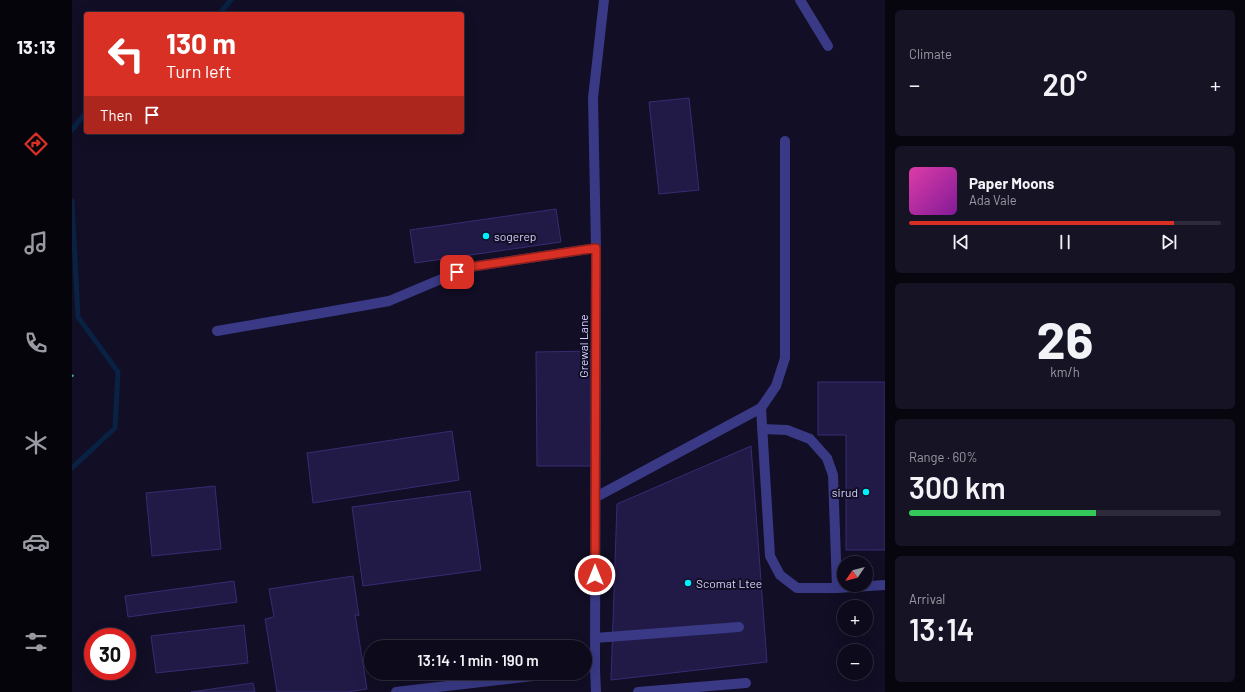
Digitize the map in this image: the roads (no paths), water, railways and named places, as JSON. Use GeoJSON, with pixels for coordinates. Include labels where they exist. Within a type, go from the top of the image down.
{"type":"FeatureCollection","features":[{"type":"Feature","properties":{"kind":"street","name":"Grewal Lane"},"geometry":{"type":"LineString","coordinates":[[592,657],[595,638],[596,497],[596,248],[593,98],[604,0]]}},
{"type":"Feature","properties":{"kind":"street"},"geometry":{"type":"LineString","coordinates":[[800,0],[828,46]]}},
{"type":"Feature","properties":{"kind":"street"},"geometry":{"type":"LineString","coordinates":[[596,497],[761,408],[776,386],[785,358],[785,141]]}},
{"type":"Feature","properties":{"kind":"street"},"geometry":{"type":"LineString","coordinates":[[217,330],[388,301],[470,267],[596,248]]}},
{"type":"Feature","properties":{"kind":"street"},"geometry":{"type":"LineString","coordinates":[[761,408],[762,429],[770,556],[780,575],[797,588],[837,588],[833,475],[827,458],[810,439],[788,430],[762,429]]}},
{"type":"Feature","properties":{"kind":"street"},"geometry":{"type":"LineString","coordinates":[[873,586],[885,585]]}},
{"type":"Feature","properties":{"kind":"street"},"geometry":{"type":"LineString","coordinates":[[595,638],[739,627]]}},
{"type":"Feature","properties":{"kind":"street","name":"Grewal Lane"},"geometry":{"type":"LineString","coordinates":[[592,677],[596,692]]}},
{"type":"Feature","properties":{"kind":"street"},"geometry":{"type":"LineString","coordinates":[[396,692],[498,680]]}},
{"type":"Feature","properties":{"kind":"street"},"geometry":{"type":"LineString","coordinates":[[638,692],[746,683]]}},
{"type":"Feature","properties":{"kind":"waterway"},"geometry":{"type":"LineString","coordinates":[[221,12],[231,0]]}},
{"type":"Feature","properties":{"kind":"waterway"},"geometry":{"type":"LineString","coordinates":[[72,130],[84,115]]}},
{"type":"Feature","properties":{"kind":"waterway"},"geometry":{"type":"LineString","coordinates":[[72,201],[78,317],[118,372],[115,428],[72,468]]}},
{"type":"Feature","properties":{"kind":"place","name":"sogerep"},"geometry":{"type":"Point","coordinates":[486,236]}},
{"type":"Feature","properties":{"kind":"place","name":"sirud"},"geometry":{"type":"Point","coordinates":[866,492]}},
{"type":"Feature","properties":{"kind":"place","name":"Scomat Ltee"},"geometry":{"type":"Point","coordinates":[688,583]}}]}
